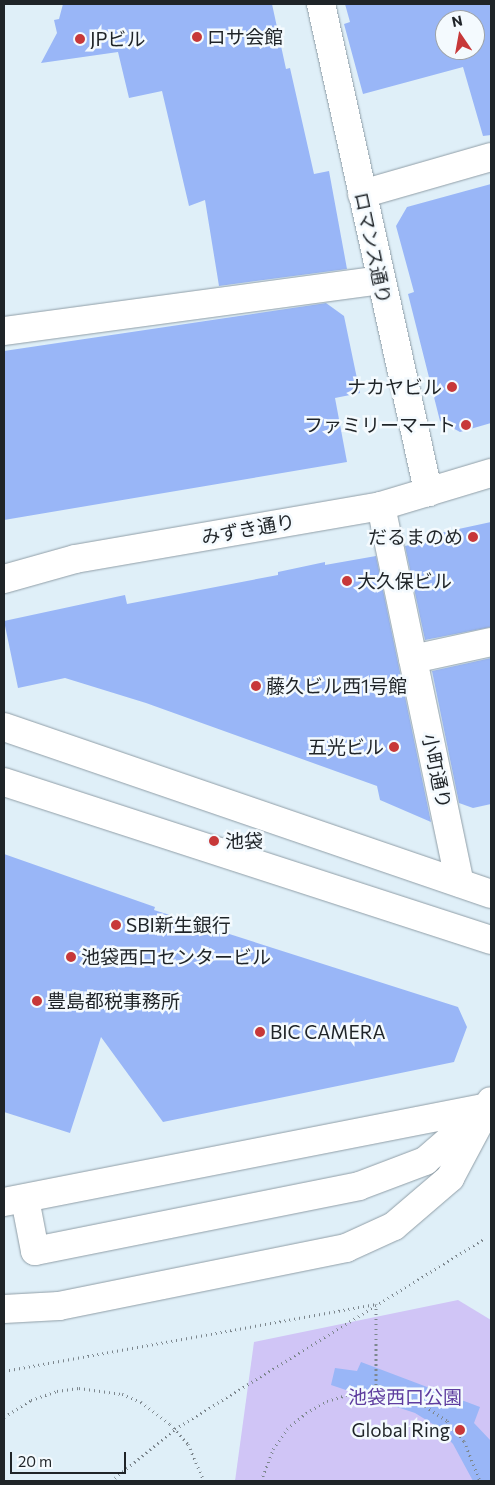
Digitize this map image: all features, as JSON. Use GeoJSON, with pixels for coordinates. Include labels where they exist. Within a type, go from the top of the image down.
{"type":"FeatureCollection","features":[{"type":"Feature","properties":{"kind":"street","name":"ロマンス通り"},"geometry":{"type":"LineString","coordinates":[[321,4],[428,492]]}},
{"type":"Feature","properties":{"kind":"street"},"geometry":{"type":"LineString","coordinates":[[362,194],[491,157]]}},
{"type":"Feature","properties":{"kind":"street"},"geometry":{"type":"LineString","coordinates":[[4,331],[380,280]]}},
{"type":"Feature","properties":{"kind":"street","name":"みずき通り"},"geometry":{"type":"LineString","coordinates":[[4,579],[75,559],[381,506],[491,474]]}},
{"type":"Feature","properties":{"kind":"street","name":"小町通り"},"geometry":{"type":"LineString","coordinates":[[381,506],[460,883]]}},
{"type":"Feature","properties":{"kind":"street"},"geometry":{"type":"LineString","coordinates":[[413,659],[491,642]]}},
{"type":"Feature","properties":{"kind":"street"},"geometry":{"type":"LineString","coordinates":[[4,727],[491,894]]}},
{"type":"Feature","properties":{"kind":"street"},"geometry":{"type":"LineString","coordinates":[[4,782],[491,940]]}},
{"type":"Feature","properties":{"kind":"street"},"geometry":{"type":"LineString","coordinates":[[489,1104],[491,1140]]}},
{"type":"Feature","properties":{"kind":"street"},"geometry":{"type":"LineString","coordinates":[[489,1104],[425,1161],[393,1175],[359,1186],[34,1251],[14,1201],[489,1104]]}},
{"type":"Feature","properties":{"kind":"street"},"geometry":{"type":"LineString","coordinates":[[4,1309],[67,1304],[346,1248],[394,1226],[450,1178],[489,1104]]}},
{"type":"Feature","properties":{"kind":"path"},"geometry":{"type":"LineString","coordinates":[[115,1478],[175,1429],[485,1238]]}},
{"type":"Feature","properties":{"kind":"path"},"geometry":{"type":"LineString","coordinates":[[4,1371],[376,1304]]}},
{"type":"Feature","properties":{"kind":"path"},"geometry":{"type":"LineString","coordinates":[[376,1304],[376,1392]]}},
{"type":"Feature","properties":{"kind":"path"},"geometry":{"type":"LineString","coordinates":[[4,1417],[31,1400],[57,1391],[100,1390],[141,1402],[175,1429],[188,1444],[204,1481]]}},
{"type":"Feature","properties":{"kind":"path"},"geometry":{"type":"LineString","coordinates":[[261,1481],[273,1449],[287,1429],[306,1413],[327,1401],[350,1394],[376,1392],[402,1396],[426,1406],[446,1421],[464,1441],[480,1481]]}},
{"type":"Feature","properties":{"kind":"green space","name":"池袋西口公園"},"geometry":{"type":"Polygon","coordinates":[[[458,1300],[491,1320],[491,1481],[235,1481],[254,1342],[458,1300]]]}},
{"type":"Feature","properties":{"kind":"building"},"geometry":{"type":"Polygon","coordinates":[[[63,4],[272,4],[286,69],[290,68],[314,174],[329,171],[347,269],[219,286],[205,200],[189,206],[162,91],[129,98],[118,52],[41,63],[57,33],[54,20],[59,19],[63,4]]]}},
{"type":"Feature","properties":{"kind":"building"},"geometry":{"type":"Polygon","coordinates":[[[345,4],[491,4],[491,135],[483,136],[463,67],[363,94],[344,24],[350,22],[345,4]]]}},
{"type":"Feature","properties":{"kind":"building"},"geometry":{"type":"Polygon","coordinates":[[[491,184],[491,423],[460,432],[440,421],[408,294],[414,292],[396,226],[407,207],[491,184]]]}},
{"type":"Feature","properties":{"kind":"building"},"geometry":{"type":"Polygon","coordinates":[[[326,303],[344,316],[360,393],[335,398],[347,462],[4,520],[4,351],[326,303]]]}},
{"type":"Feature","properties":{"kind":"building"},"geometry":{"type":"Polygon","coordinates":[[[491,522],[491,627],[425,640],[405,546],[441,538],[440,533],[491,522]]]}},
{"type":"Feature","properties":{"kind":"building"},"geometry":{"type":"Polygon","coordinates":[[[376,556],[431,822],[380,800],[377,786],[146,703],[65,678],[18,688],[4,621],[125,595],[127,604],[278,575],[278,572],[325,562],[325,565],[376,556]]]}},
{"type":"Feature","properties":{"kind":"building"},"geometry":{"type":"Polygon","coordinates":[[[491,658],[491,804],[473,808],[459,803],[432,671],[491,658]]]}},
{"type":"Feature","properties":{"kind":"building"},"geometry":{"type":"Polygon","coordinates":[[[4,854],[155,907],[154,910],[458,1007],[467,1027],[454,1062],[163,1122],[101,1037],[70,1133],[4,1112],[4,854]]]}},
{"type":"Feature","properties":{"kind":"building"},"geometry":{"type":"Polygon","coordinates":[[[361,1362],[480,1407],[474,1423],[491,1441],[491,1481],[473,1481],[453,1444],[436,1426],[415,1413],[331,1385],[335,1368],[357,1371],[361,1362]]]}},
{"type":"Feature","properties":{"kind":"place","name":"ロサ会館"},"geometry":{"type":"Point","coordinates":[197,37]}},
{"type":"Feature","properties":{"kind":"place","name":"JPビル"},"geometry":{"type":"Point","coordinates":[80,39]}},
{"type":"Feature","properties":{"kind":"place","name":"ナカヤビル"},"geometry":{"type":"Point","coordinates":[452,387]}},
{"type":"Feature","properties":{"kind":"place","name":"ファミリーマート"},"geometry":{"type":"Point","coordinates":[466,425]}},
{"type":"Feature","properties":{"kind":"place","name":"だるまのめ"},"geometry":{"type":"Point","coordinates":[473,537]}},
{"type":"Feature","properties":{"kind":"place","name":"大久保ビル"},"geometry":{"type":"Point","coordinates":[347,581]}},
{"type":"Feature","properties":{"kind":"place","name":"藤久ビル西1号館"},"geometry":{"type":"Point","coordinates":[256,686]}},
{"type":"Feature","properties":{"kind":"place","name":"五光ビル"},"geometry":{"type":"Point","coordinates":[394,747]}},
{"type":"Feature","properties":{"kind":"place","name":"池袋"},"geometry":{"type":"Point","coordinates":[214,841]}},
{"type":"Feature","properties":{"kind":"place","name":"SBI新生銀行"},"geometry":{"type":"Point","coordinates":[116,925]}},
{"type":"Feature","properties":{"kind":"place","name":"池袋西口センタービル"},"geometry":{"type":"Point","coordinates":[71,957]}},
{"type":"Feature","properties":{"kind":"place","name":"豊島都税事務所"},"geometry":{"type":"Point","coordinates":[37,1001]}},
{"type":"Feature","properties":{"kind":"place","name":"BIC CAMERA"},"geometry":{"type":"Point","coordinates":[260,1032]}},
{"type":"Feature","properties":{"kind":"place","name":"Global Ring"},"geometry":{"type":"Point","coordinates":[460,1430]}}]}
